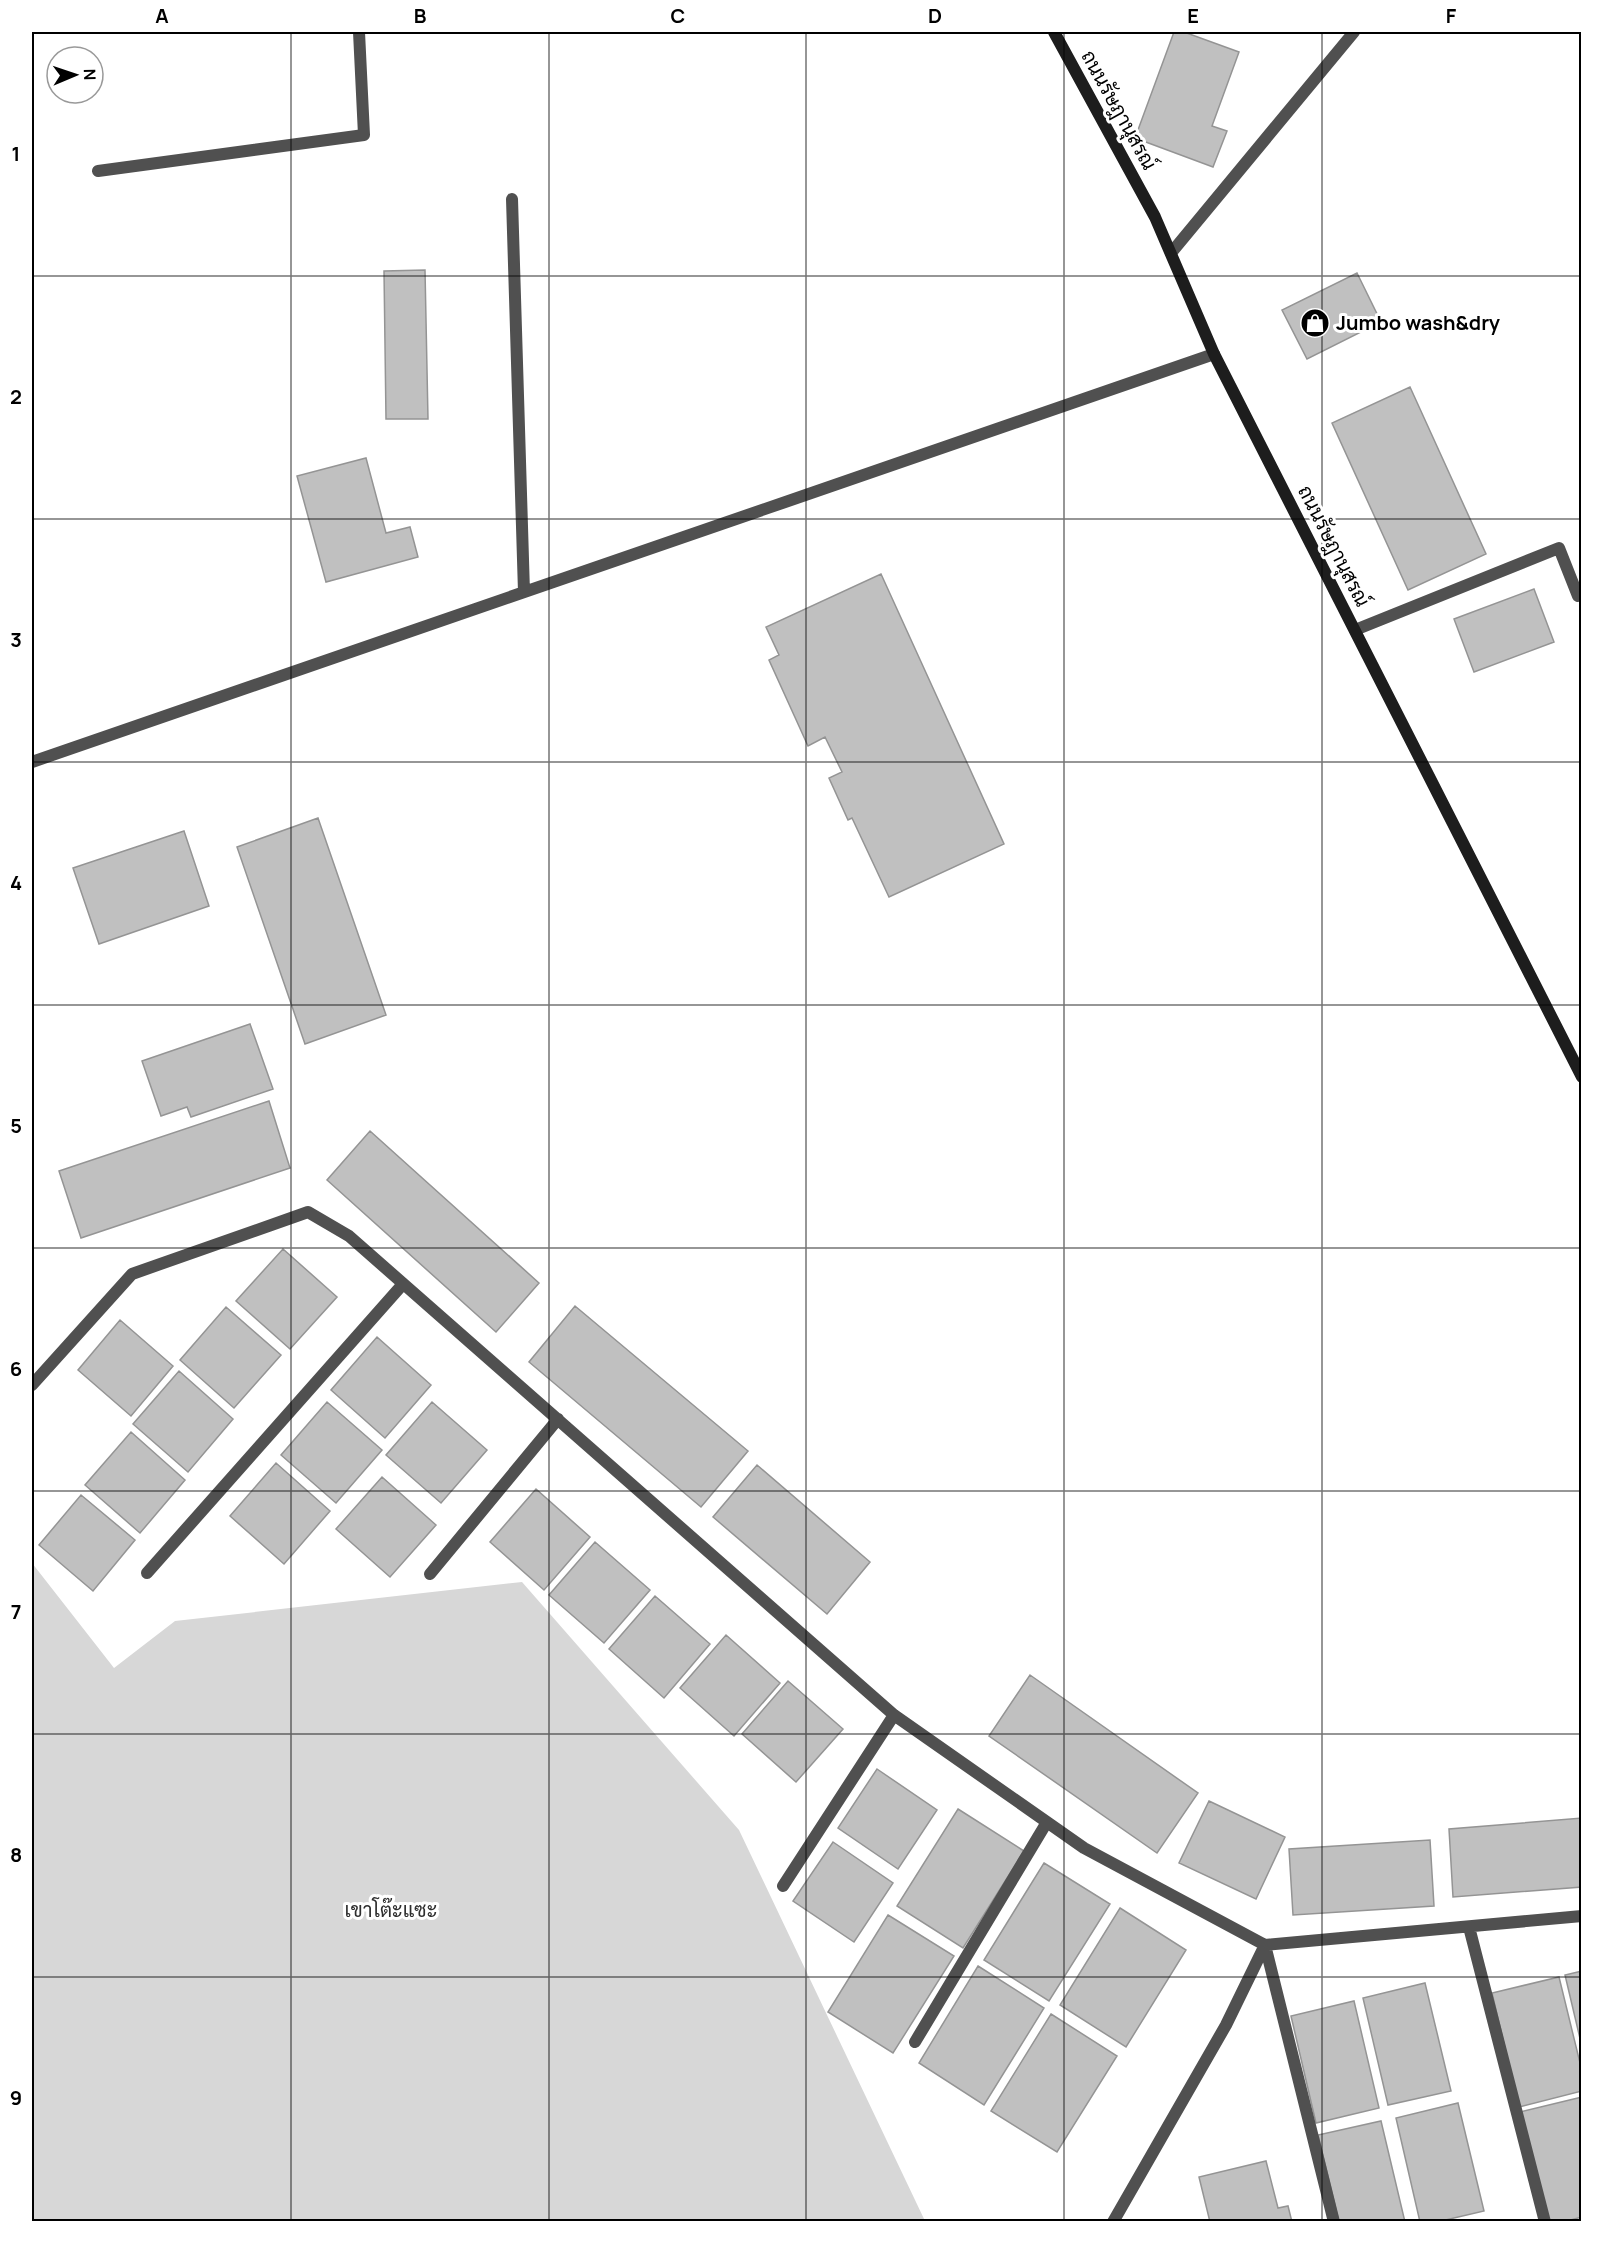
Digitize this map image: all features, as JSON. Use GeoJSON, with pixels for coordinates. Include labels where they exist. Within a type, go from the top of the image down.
{"type":"FeatureCollection","features":[{"type":"Feature","properties":{"kind":"street"},"geometry":{"type":"LineString","coordinates":[[99,171],[364,135],[359,32]]}},
{"type":"Feature","properties":{"kind":"street","name":"ถนนรัษฎานุสรณ์"},"geometry":{"type":"LineString","coordinates":[[1054,32],[1155,217],[1214,354],[1581,1077]]}},
{"type":"Feature","properties":{"kind":"street"},"geometry":{"type":"LineString","coordinates":[[1171,253],[1354,32]]}},
{"type":"Feature","properties":{"kind":"street"},"geometry":{"type":"LineString","coordinates":[[512,199],[524,592]]}},
{"type":"Feature","properties":{"kind":"street"},"geometry":{"type":"LineString","coordinates":[[32,762],[1214,354]]}},
{"type":"Feature","properties":{"kind":"street"},"geometry":{"type":"LineString","coordinates":[[1355,630],[1559,548],[1578,596]]}},
{"type":"Feature","properties":{"kind":"street"},"geometry":{"type":"LineString","coordinates":[[32,1385],[132,1275],[308,1212],[349,1236],[894,1714],[1084,1848],[1265,1945],[1581,1916]]}},
{"type":"Feature","properties":{"kind":"street"},"geometry":{"type":"LineString","coordinates":[[147,1574],[403,1284]]}},
{"type":"Feature","properties":{"kind":"street"},"geometry":{"type":"LineString","coordinates":[[430,1574],[558,1419]]}},
{"type":"Feature","properties":{"kind":"street"},"geometry":{"type":"LineString","coordinates":[[783,1886],[894,1714]]}},
{"type":"Feature","properties":{"kind":"street"},"geometry":{"type":"LineString","coordinates":[[915,2042],[1047,1822]]}},
{"type":"Feature","properties":{"kind":"street"},"geometry":{"type":"LineString","coordinates":[[1469,1927],[1545,2222]]}},
{"type":"Feature","properties":{"kind":"street"},"geometry":{"type":"LineString","coordinates":[[1113,2222],[1226,2025],[1265,1945]]}},
{"type":"Feature","properties":{"kind":"street"},"geometry":{"type":"LineString","coordinates":[[1265,1945],[1334,2222]]}},
{"type":"Feature","properties":{"kind":"green space","name":"เขาโต๊ะแซะ"},"geometry":{"type":"Polygon","coordinates":[[[32,1563],[114,1668],[175,1621],[522,1582],[739,1830],[925,2221],[32,2221],[32,1563]]]}},
{"type":"Feature","properties":{"kind":"building"},"geometry":{"type":"Polygon","coordinates":[[[1174,32],[1184,32],[1239,52],[1212,126],[1227,131],[1213,167],[1135,138],[1174,32]]]}},
{"type":"Feature","properties":{"kind":"building"},"geometry":{"type":"Polygon","coordinates":[[[425,270],[428,419],[386,419],[384,271],[425,270]]]}},
{"type":"Feature","properties":{"kind":"building"},"geometry":{"type":"Polygon","coordinates":[[[1357,273],[1381,322],[1307,359],[1282,310],[1357,273]]]}},
{"type":"Feature","properties":{"kind":"building"},"geometry":{"type":"Polygon","coordinates":[[[1410,387],[1486,554],[1408,590],[1332,423],[1410,387]]]}},
{"type":"Feature","properties":{"kind":"building"},"geometry":{"type":"Polygon","coordinates":[[[366,458],[386,533],[410,527],[418,557],[326,582],[297,476],[366,458]]]}},
{"type":"Feature","properties":{"kind":"building"},"geometry":{"type":"Polygon","coordinates":[[[881,574],[1004,844],[889,897],[852,818],[848,820],[829,778],[842,772],[825,737],[808,746],[769,660],[779,655],[766,627],[881,574]]]}},
{"type":"Feature","properties":{"kind":"building"},"geometry":{"type":"Polygon","coordinates":[[[1534,589],[1554,642],[1474,672],[1454,619],[1534,589]]]}},
{"type":"Feature","properties":{"kind":"building"},"geometry":{"type":"Polygon","coordinates":[[[318,818],[386,1015],[305,1044],[237,847],[318,818]]]}},
{"type":"Feature","properties":{"kind":"building"},"geometry":{"type":"Polygon","coordinates":[[[184,831],[209,906],[99,944],[73,868],[184,831]]]}},
{"type":"Feature","properties":{"kind":"building"},"geometry":{"type":"Polygon","coordinates":[[[250,1024],[273,1089],[191,1117],[187,1107],[161,1116],[142,1061],[250,1024]]]}},
{"type":"Feature","properties":{"kind":"building"},"geometry":{"type":"Polygon","coordinates":[[[269,1101],[290,1168],[81,1238],[59,1171],[269,1101]]]}},
{"type":"Feature","properties":{"kind":"building"},"geometry":{"type":"Polygon","coordinates":[[[370,1131],[539,1283],[496,1332],[327,1180],[370,1131]]]}},
{"type":"Feature","properties":{"kind":"building"},"geometry":{"type":"Polygon","coordinates":[[[283,1249],[337,1297],[290,1349],[236,1301],[283,1249]]]}},
{"type":"Feature","properties":{"kind":"building"},"geometry":{"type":"Polygon","coordinates":[[[575,1306],[748,1451],[701,1507],[529,1362],[575,1306]]]}},
{"type":"Feature","properties":{"kind":"building"},"geometry":{"type":"Polygon","coordinates":[[[226,1307],[281,1355],[234,1408],[180,1360],[226,1307]]]}},
{"type":"Feature","properties":{"kind":"building"},"geometry":{"type":"Polygon","coordinates":[[[120,1320],[173,1366],[131,1416],[78,1370],[120,1320]]]}},
{"type":"Feature","properties":{"kind":"building"},"geometry":{"type":"Polygon","coordinates":[[[377,1337],[431,1385],[385,1438],[331,1390],[377,1337]]]}},
{"type":"Feature","properties":{"kind":"building"},"geometry":{"type":"Polygon","coordinates":[[[179,1371],[233,1419],[188,1472],[133,1424],[179,1371]]]}},
{"type":"Feature","properties":{"kind":"building"},"geometry":{"type":"Polygon","coordinates":[[[327,1402],[382,1450],[336,1503],[281,1455],[327,1402]]]}},
{"type":"Feature","properties":{"kind":"building"},"geometry":{"type":"Polygon","coordinates":[[[432,1402],[487,1450],[441,1503],[386,1455],[432,1402]]]}},
{"type":"Feature","properties":{"kind":"building"},"geometry":{"type":"Polygon","coordinates":[[[131,1432],[185,1480],[140,1533],[85,1485],[131,1432]]]}},
{"type":"Feature","properties":{"kind":"building"},"geometry":{"type":"Polygon","coordinates":[[[276,1463],[330,1511],[284,1564],[230,1516],[276,1463]]]}},
{"type":"Feature","properties":{"kind":"building"},"geometry":{"type":"Polygon","coordinates":[[[757,1465],[870,1562],[827,1614],[713,1517],[757,1465]]]}},
{"type":"Feature","properties":{"kind":"building"},"geometry":{"type":"Polygon","coordinates":[[[382,1477],[436,1525],[390,1577],[336,1529],[382,1477]]]}},
{"type":"Feature","properties":{"kind":"building"},"geometry":{"type":"Polygon","coordinates":[[[536,1489],[590,1537],[544,1590],[490,1542],[536,1489]]]}},
{"type":"Feature","properties":{"kind":"building"},"geometry":{"type":"Polygon","coordinates":[[[81,1495],[135,1540],[93,1591],[39,1545],[81,1495]]]}},
{"type":"Feature","properties":{"kind":"building"},"geometry":{"type":"Polygon","coordinates":[[[595,1542],[650,1590],[604,1643],[549,1595],[595,1542]]]}},
{"type":"Feature","properties":{"kind":"building"},"geometry":{"type":"Polygon","coordinates":[[[655,1596],[710,1644],[664,1698],[609,1649],[655,1596]]]}},
{"type":"Feature","properties":{"kind":"building"},"geometry":{"type":"Polygon","coordinates":[[[726,1635],[780,1683],[734,1736],[680,1688],[726,1635]]]}},
{"type":"Feature","properties":{"kind":"building"},"geometry":{"type":"Polygon","coordinates":[[[1030,1675],[1198,1793],[1157,1853],[989,1736],[1030,1675]]]}},
{"type":"Feature","properties":{"kind":"building"},"geometry":{"type":"Polygon","coordinates":[[[788,1681],[843,1729],[796,1782],[742,1734],[788,1681]]]}},
{"type":"Feature","properties":{"kind":"building"},"geometry":{"type":"Polygon","coordinates":[[[877,1769],[937,1810],[898,1869],[838,1828],[877,1769]]]}},
{"type":"Feature","properties":{"kind":"building"},"geometry":{"type":"Polygon","coordinates":[[[1209,1801],[1285,1837],[1256,1899],[1179,1863],[1209,1801]]]}},
{"type":"Feature","properties":{"kind":"building"},"geometry":{"type":"Polygon","coordinates":[[[958,1809],[1024,1851],[963,1948],[897,1906],[958,1809]]]}},
{"type":"Feature","properties":{"kind":"building"},"geometry":{"type":"Polygon","coordinates":[[[1582,1818],[1582,1887],[1453,1897],[1449,1829],[1582,1818]]]}},
{"type":"Feature","properties":{"kind":"building"},"geometry":{"type":"Polygon","coordinates":[[[1430,1840],[1434,1906],[1293,1915],[1289,1849],[1430,1840]]]}},
{"type":"Feature","properties":{"kind":"building"},"geometry":{"type":"Polygon","coordinates":[[[833,1842],[893,1883],[854,1942],[793,1901],[833,1842]]]}},
{"type":"Feature","properties":{"kind":"building"},"geometry":{"type":"Polygon","coordinates":[[[1044,1863],[1110,1904],[1049,2001],[984,1960],[1044,1863]]]}},
{"type":"Feature","properties":{"kind":"building"},"geometry":{"type":"Polygon","coordinates":[[[1120,1908],[1186,1950],[1126,2047],[1060,2005],[1120,1908]]]}},
{"type":"Feature","properties":{"kind":"building"},"geometry":{"type":"Polygon","coordinates":[[[888,1915],[954,1956],[893,2053],[828,2012],[888,1915]]]}},
{"type":"Feature","properties":{"kind":"building"},"geometry":{"type":"Polygon","coordinates":[[[978,1966],[1044,2008],[984,2105],[919,2063],[978,1966]]]}},
{"type":"Feature","properties":{"kind":"building"},"geometry":{"type":"Polygon","coordinates":[[[1582,1971],[1582,2047],[1565,1975],[1582,1971]]]}},
{"type":"Feature","properties":{"kind":"building"},"geometry":{"type":"Polygon","coordinates":[[[1559,1977],[1582,2071],[1582,2091],[1519,2107],[1492,1993],[1559,1977]]]}},
{"type":"Feature","properties":{"kind":"building"},"geometry":{"type":"Polygon","coordinates":[[[1425,1983],[1451,2091],[1388,2105],[1363,1998],[1425,1983]]]}},
{"type":"Feature","properties":{"kind":"building"},"geometry":{"type":"Polygon","coordinates":[[[1354,2001],[1379,2108],[1316,2123],[1291,2016],[1354,2001]]]}},
{"type":"Feature","properties":{"kind":"building"},"geometry":{"type":"Polygon","coordinates":[[[1051,2014],[1117,2056],[1057,2152],[991,2111],[1051,2014]]]}},
{"type":"Feature","properties":{"kind":"building"},"geometry":{"type":"Polygon","coordinates":[[[1582,2097],[1582,2217],[1563,2222],[1546,2222],[1520,2112],[1582,2097]]]}},
{"type":"Feature","properties":{"kind":"building"},"geometry":{"type":"Polygon","coordinates":[[[1458,2103],[1484,2211],[1437,2222],[1420,2222],[1396,2118],[1458,2103]]]}},
{"type":"Feature","properties":{"kind":"building"},"geometry":{"type":"Polygon","coordinates":[[[1381,2121],[1405,2222],[1339,2222],[1318,2135],[1381,2121]]]}},
{"type":"Feature","properties":{"kind":"building"},"geometry":{"type":"Polygon","coordinates":[[[1266,2161],[1278,2208],[1288,2206],[1292,2222],[1210,2222],[1199,2177],[1266,2161]]]}},
{"type":"Feature","properties":{"kind":"place","name":"Jumbo wash&dry"},"geometry":{"type":"Point","coordinates":[1315,323]}}]}
